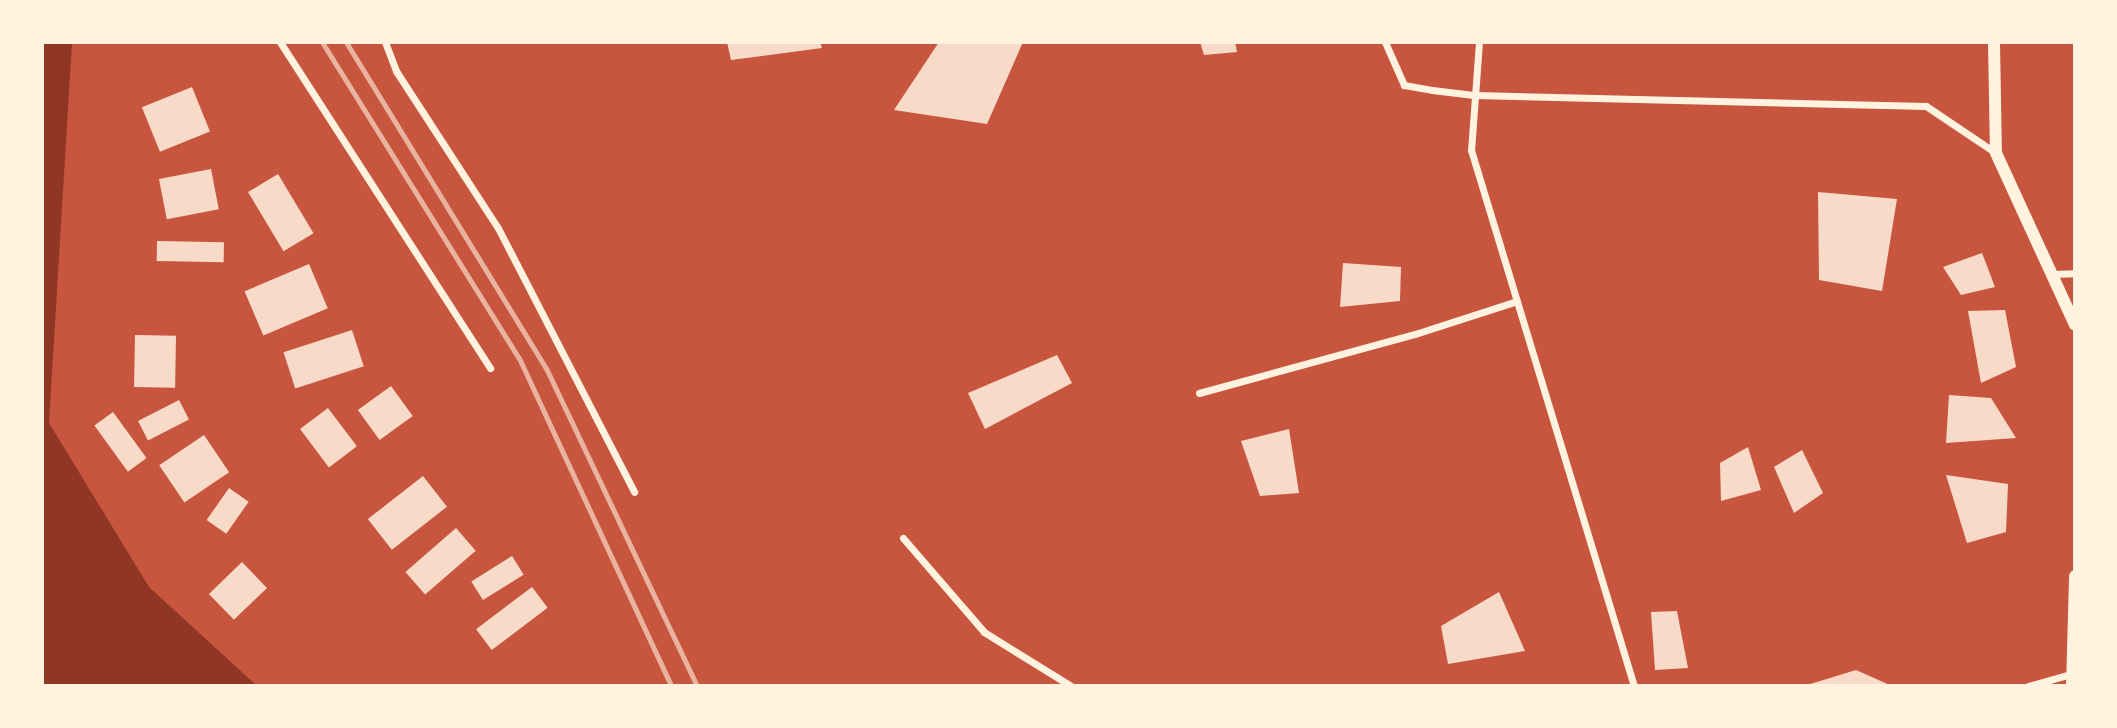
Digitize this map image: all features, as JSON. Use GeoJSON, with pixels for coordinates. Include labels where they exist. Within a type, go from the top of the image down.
{"type":"FeatureCollection","features":[{"type":"Feature","properties":{"kind":"street"},"geometry":{"type":"LineString","coordinates":[[280,42],[490,368]]}},
{"type":"Feature","properties":{"kind":"street"},"geometry":{"type":"LineString","coordinates":[[385,42],[396,71],[498,228],[634,492]]}},
{"type":"Feature","properties":{"kind":"street"},"geometry":{"type":"LineString","coordinates":[[1385,42],[1404,85],[1474,95],[1926,106],[1996,153]]}},
{"type":"Feature","properties":{"kind":"street"},"geometry":{"type":"LineString","coordinates":[[1479,42],[1471,150],[1634,686]]}},
{"type":"Feature","properties":{"kind":"street"},"geometry":{"type":"LineString","coordinates":[[1994,42],[1996,153],[2075,325]]}},
{"type":"Feature","properties":{"kind":"street"},"geometry":{"type":"LineString","coordinates":[[2052,274],[2075,273]]}},
{"type":"Feature","properties":{"kind":"street"},"geometry":{"type":"LineString","coordinates":[[1199,393],[1415,334],[1517,301]]}},
{"type":"Feature","properties":{"kind":"street"},"geometry":{"type":"LineString","coordinates":[[903,538],[984,632],[1071,686]]}},
{"type":"Feature","properties":{"kind":"street"},"geometry":{"type":"LineString","coordinates":[[2028,686],[2072,680],[2075,576]]}},
{"type":"Feature","properties":{"kind":"shaded area"},"geometry":{"type":"Polygon","coordinates":[[[42,42],[72,42],[49,423],[149,587],[257,686],[42,686],[42,42]]]}},
{"type":"Feature","properties":{"kind":"building"},"geometry":{"type":"Polygon","coordinates":[[[727,42],[820,42],[822,48],[731,60],[727,42]]]}},
{"type":"Feature","properties":{"kind":"building"},"geometry":{"type":"Polygon","coordinates":[[[939,42],[1023,42],[987,124],[894,110],[939,42]]]}},
{"type":"Feature","properties":{"kind":"building"},"geometry":{"type":"Polygon","coordinates":[[[1200,42],[1235,42],[1237,52],[1204,55],[1200,42]]]}},
{"type":"Feature","properties":{"kind":"building"},"geometry":{"type":"Polygon","coordinates":[[[192,87],[210,132],[160,152],[142,107],[192,87]]]}},
{"type":"Feature","properties":{"kind":"building"},"geometry":{"type":"Polygon","coordinates":[[[211,169],[219,209],[167,219],[159,179],[211,169]]]}},
{"type":"Feature","properties":{"kind":"building"},"geometry":{"type":"Polygon","coordinates":[[[278,174],[314,233],[284,251],[248,192],[278,174]]]}},
{"type":"Feature","properties":{"kind":"building"},"geometry":{"type":"Polygon","coordinates":[[[1818,192],[1897,199],[1882,291],[1819,280],[1818,192]]]}},
{"type":"Feature","properties":{"kind":"building"},"geometry":{"type":"Polygon","coordinates":[[[157,241],[224,242],[224,262],[157,261],[157,241]]]}},
{"type":"Feature","properties":{"kind":"building"},"geometry":{"type":"Polygon","coordinates":[[[1982,253],[1995,287],[1961,295],[1943,267],[1982,253]]]}},
{"type":"Feature","properties":{"kind":"building"},"geometry":{"type":"Polygon","coordinates":[[[1343,263],[1401,267],[1400,301],[1340,307],[1343,263]]]}},
{"type":"Feature","properties":{"kind":"building"},"geometry":{"type":"Polygon","coordinates":[[[309,264],[328,308],[263,336],[245,291],[309,264]]]}},
{"type":"Feature","properties":{"kind":"building"},"geometry":{"type":"Polygon","coordinates":[[[2005,310],[2016,367],[1981,383],[1968,311],[2005,310]]]}},
{"type":"Feature","properties":{"kind":"building"},"geometry":{"type":"Polygon","coordinates":[[[352,330],[364,366],[295,388],[284,352],[352,330]]]}},
{"type":"Feature","properties":{"kind":"building"},"geometry":{"type":"Polygon","coordinates":[[[135,335],[176,336],[175,388],[134,387],[135,335]]]}},
{"type":"Feature","properties":{"kind":"building"},"geometry":{"type":"Polygon","coordinates":[[[1057,355],[1072,383],[985,429],[968,393],[1057,355]]]}},
{"type":"Feature","properties":{"kind":"building"},"geometry":{"type":"Polygon","coordinates":[[[391,386],[413,416],[380,440],[358,410],[391,386]]]}},
{"type":"Feature","properties":{"kind":"building"},"geometry":{"type":"Polygon","coordinates":[[[1949,395],[1991,398],[2016,438],[1946,443],[1949,395]]]}},
{"type":"Feature","properties":{"kind":"building"},"geometry":{"type":"Polygon","coordinates":[[[179,400],[189,420],[148,440],[138,421],[179,400]]]}},
{"type":"Feature","properties":{"kind":"building"},"geometry":{"type":"Polygon","coordinates":[[[328,408],[357,446],[329,467],[300,429],[328,408]]]}},
{"type":"Feature","properties":{"kind":"building"},"geometry":{"type":"Polygon","coordinates":[[[113,412],[147,458],[128,472],[94,426],[113,412]]]}},
{"type":"Feature","properties":{"kind":"building"},"geometry":{"type":"Polygon","coordinates":[[[1289,429],[1299,493],[1260,496],[1241,441],[1289,429]]]}},
{"type":"Feature","properties":{"kind":"building"},"geometry":{"type":"Polygon","coordinates":[[[204,435],[229,472],[184,503],[159,465],[204,435]]]}},
{"type":"Feature","properties":{"kind":"building"},"geometry":{"type":"Polygon","coordinates":[[[1748,447],[1761,490],[1721,501],[1720,463],[1748,447]]]}},
{"type":"Feature","properties":{"kind":"building"},"geometry":{"type":"Polygon","coordinates":[[[1802,450],[1823,493],[1794,513],[1774,467],[1802,450]]]}},
{"type":"Feature","properties":{"kind":"building"},"geometry":{"type":"Polygon","coordinates":[[[1946,475],[2008,484],[2006,532],[1967,543],[1946,475]]]}},
{"type":"Feature","properties":{"kind":"building"},"geometry":{"type":"Polygon","coordinates":[[[423,476],[447,507],[392,550],[368,519],[423,476]]]}},
{"type":"Feature","properties":{"kind":"building"},"geometry":{"type":"Polygon","coordinates":[[[229,488],[249,502],[226,534],[207,520],[229,488]]]}},
{"type":"Feature","properties":{"kind":"building"},"geometry":{"type":"Polygon","coordinates":[[[456,528],[476,551],[425,595],[405,572],[456,528]]]}},
{"type":"Feature","properties":{"kind":"building"},"geometry":{"type":"Polygon","coordinates":[[[512,556],[524,575],[483,600],[471,581],[512,556]]]}},
{"type":"Feature","properties":{"kind":"building"},"geometry":{"type":"Polygon","coordinates":[[[242,562],[267,588],[234,620],[209,594],[242,562]]]}},
{"type":"Feature","properties":{"kind":"building"},"geometry":{"type":"Polygon","coordinates":[[[532,587],[548,608],[492,650],[476,629],[532,587]]]}},
{"type":"Feature","properties":{"kind":"building"},"geometry":{"type":"Polygon","coordinates":[[[1499,592],[1525,651],[1448,664],[1441,626],[1499,592]]]}},
{"type":"Feature","properties":{"kind":"building"},"geometry":{"type":"Polygon","coordinates":[[[1677,611],[1688,668],[1655,670],[1651,612],[1677,611]]]}},
{"type":"Feature","properties":{"kind":"building"},"geometry":{"type":"Polygon","coordinates":[[[1856,670],[1892,686],[1807,686],[1807,685],[1856,670]]]}},
{"type":"Feature","properties":{"kind":"railway"},"geometry":{"type":"LineString","coordinates":[[322,42],[519,358],[671,686]]}},
{"type":"Feature","properties":{"kind":"railway"},"geometry":{"type":"LineString","coordinates":[[346,42],[546,368],[697,686]]}}]}
